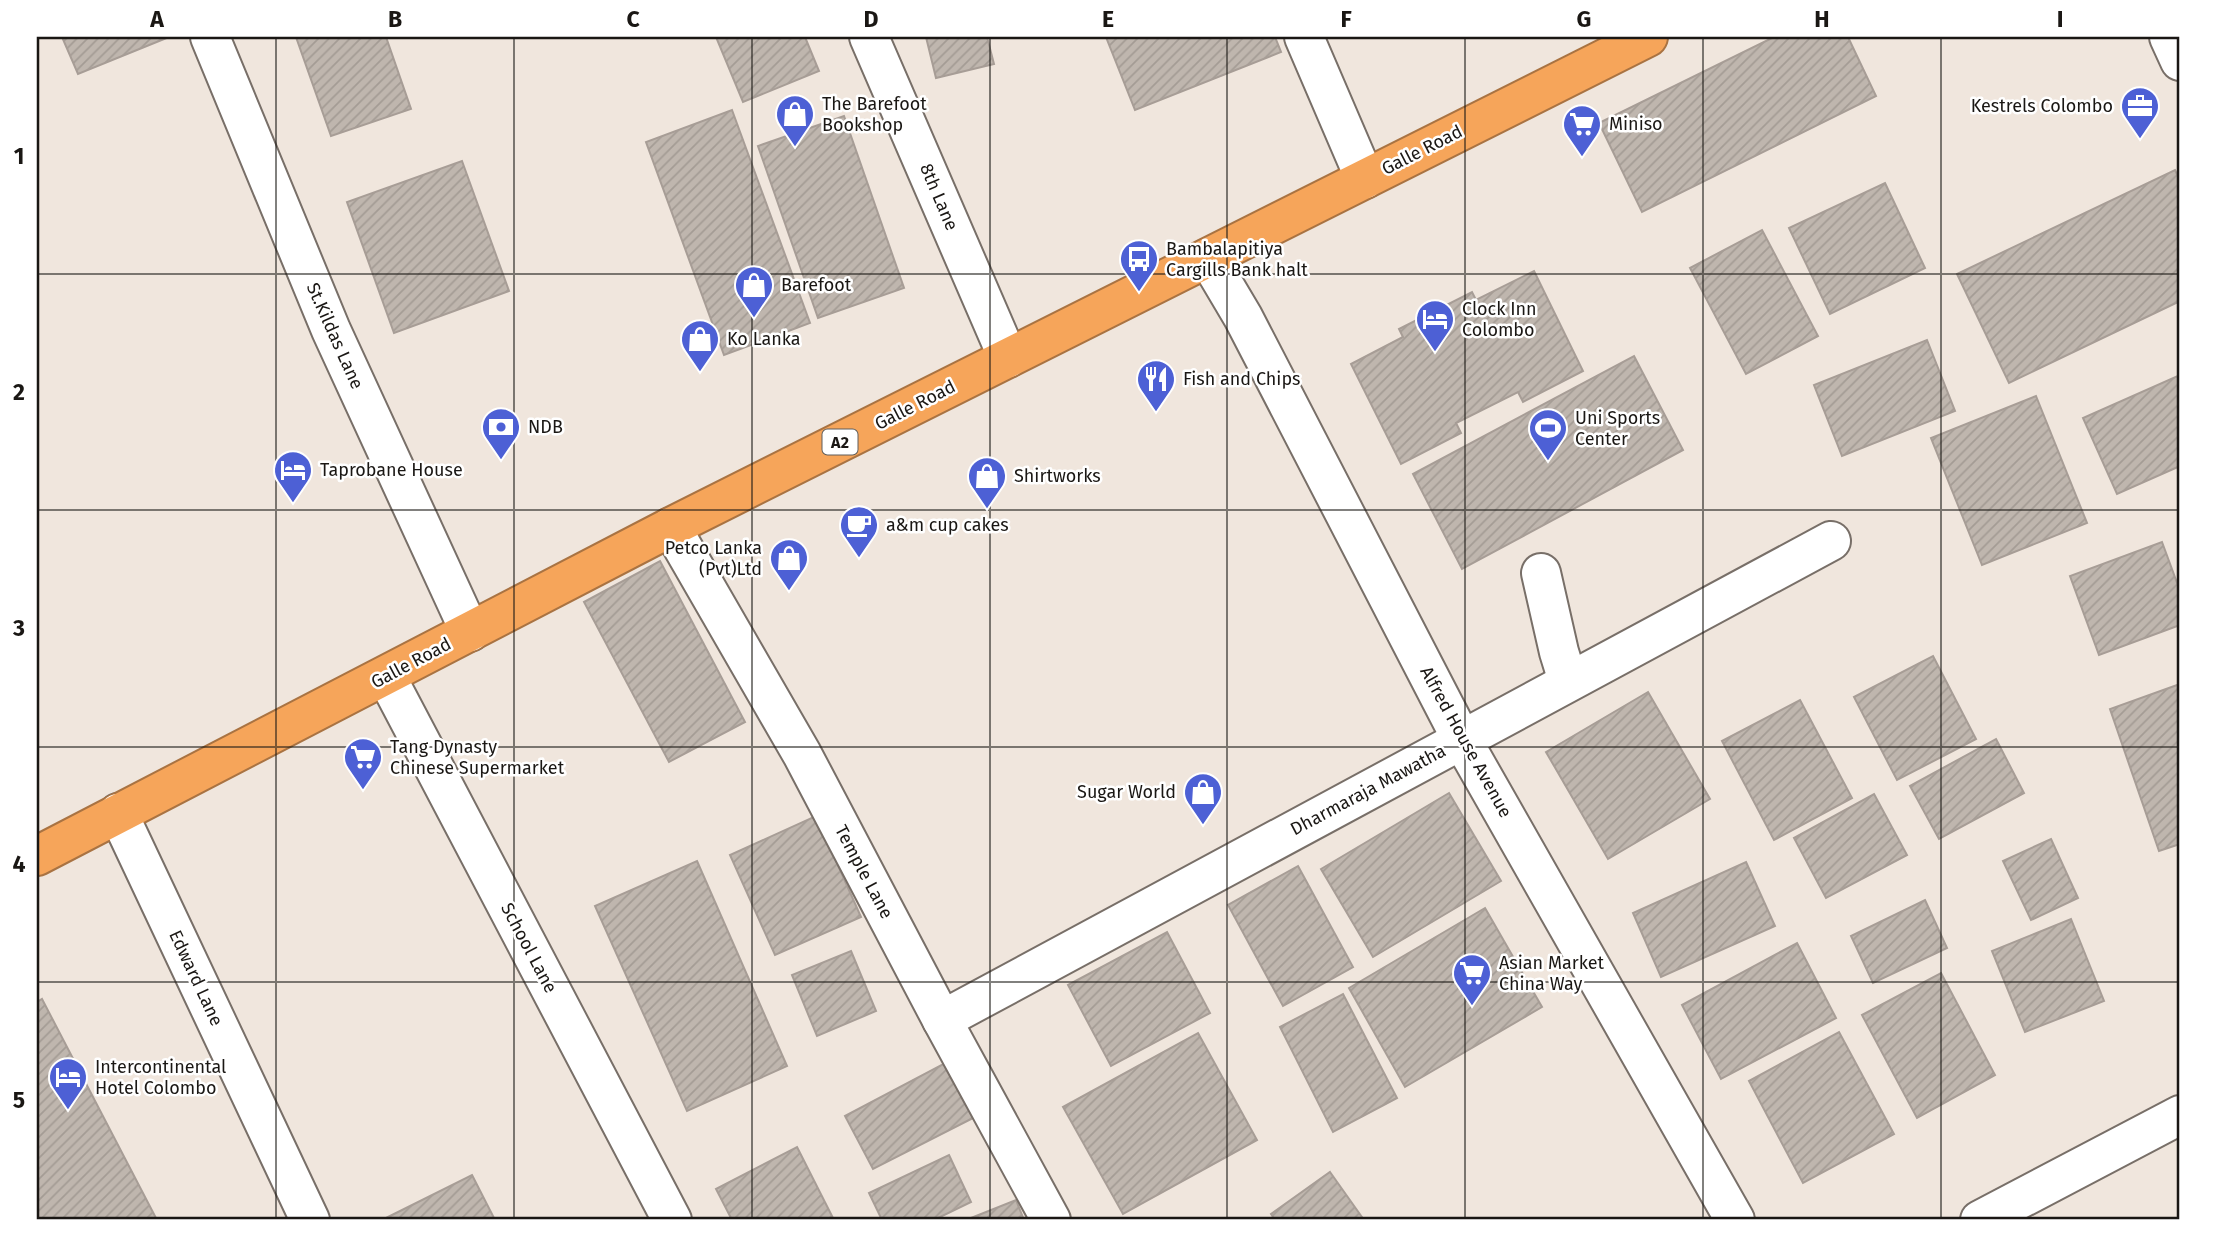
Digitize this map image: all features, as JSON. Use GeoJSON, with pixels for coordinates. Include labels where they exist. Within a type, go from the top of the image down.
{"type":"FeatureCollection","features":[{"type":"Feature","properties":{"kind":"highway","name":"Galle Road"},"geometry":{"type":"LineString","coordinates":[[37,856],[671,527],[1648,37]]}},
{"type":"Feature","properties":{"kind":"street","name":"St.Kildas Lane"},"geometry":{"type":"LineString","coordinates":[[209,37],[331,330],[470,632]]}},
{"type":"Feature","properties":{"kind":"street","name":"8th Lane"},"geometry":{"type":"LineString","coordinates":[[869,37],[1008,358]]}},
{"type":"Feature","properties":{"kind":"street"},"geometry":{"type":"LineString","coordinates":[[1304,37],[1365,179]]}},
{"type":"Feature","properties":{"kind":"street"},"geometry":{"type":"LineString","coordinates":[[2169,37],[2180,61]]}},
{"type":"Feature","properties":{"kind":"street","name":"Alfred House Avenue"},"geometry":{"type":"LineString","coordinates":[[1208,258],[1243,317],[1462,740],[1735,1220]]}},
{"type":"Feature","properties":{"kind":"street","name":"Temple Lane"},"geometry":{"type":"LineString","coordinates":[[671,527],[802,754],[1051,1220]]}},
{"type":"Feature","properties":{"kind":"street","name":"Dharmaraja Mawatha"},"geometry":{"type":"LineString","coordinates":[[942,1020],[1831,541]]}},
{"type":"Feature","properties":{"kind":"street"},"geometry":{"type":"LineString","coordinates":[[1541,573],[1568,681]]}},
{"type":"Feature","properties":{"kind":"street","name":"School Lane"},"geometry":{"type":"LineString","coordinates":[[386,676],[672,1220]]}},
{"type":"Feature","properties":{"kind":"street","name":"Edward Lane"},"geometry":{"type":"LineString","coordinates":[[118,813],[310,1220]]}},
{"type":"Feature","properties":{"kind":"street"},"geometry":{"type":"LineString","coordinates":[[1980,1220],[2180,1115]]}},
{"type":"Feature","properties":{"kind":"building"},"geometry":{"type":"Polygon","coordinates":[[[62,37],[169,37],[78,74],[62,37]]]}},
{"type":"Feature","properties":{"kind":"building"},"geometry":{"type":"Polygon","coordinates":[[[296,37],[386,37],[411,109],[331,136],[296,37]]]}},
{"type":"Feature","properties":{"kind":"building"},"geometry":{"type":"Polygon","coordinates":[[[716,37],[805,37],[819,71],[743,102],[716,37]]]}},
{"type":"Feature","properties":{"kind":"building"},"geometry":{"type":"Polygon","coordinates":[[[926,37],[987,37],[994,64],[936,78],[926,37]]]}},
{"type":"Feature","properties":{"kind":"building"},"geometry":{"type":"Polygon","coordinates":[[[1106,37],[1275,37],[1281,52],[1135,110],[1106,37]]]}},
{"type":"Feature","properties":{"kind":"building"},"geometry":{"type":"Polygon","coordinates":[[[1774,37],[1848,37],[1876,96],[1642,212],[1599,123],[1774,37]]]}},
{"type":"Feature","properties":{"kind":"building"},"geometry":{"type":"Polygon","coordinates":[[[732,110],[810,323],[724,355],[646,142],[732,110]]]}},
{"type":"Feature","properties":{"kind":"building"},"geometry":{"type":"Polygon","coordinates":[[[844,116],[904,288],[818,318],[758,146],[844,116]]]}},
{"type":"Feature","properties":{"kind":"building"},"geometry":{"type":"Polygon","coordinates":[[[462,161],[509,291],[394,333],[347,202],[462,161]]]}},
{"type":"Feature","properties":{"kind":"building"},"geometry":{"type":"Polygon","coordinates":[[[2175,170],[2180,181],[2180,301],[2009,383],[1957,274],[2175,170]]]}},
{"type":"Feature","properties":{"kind":"building"},"geometry":{"type":"Polygon","coordinates":[[[1885,183],[1925,268],[1830,314],[1789,228],[1885,183]]]}},
{"type":"Feature","properties":{"kind":"building"},"geometry":{"type":"Polygon","coordinates":[[[1762,230],[1818,336],[1746,374],[1690,268],[1762,230]]]}},
{"type":"Feature","properties":{"kind":"building"},"geometry":{"type":"Polygon","coordinates":[[[1534,271],[1583,371],[1523,402],[1518,392],[1456,423],[1461,433],[1401,464],[1351,364],[1403,337],[1399,329],[1472,292],[1476,300],[1534,271]]]}},
{"type":"Feature","properties":{"kind":"building"},"geometry":{"type":"Polygon","coordinates":[[[1927,340],[1955,411],[1842,456],[1814,385],[1927,340]]]}},
{"type":"Feature","properties":{"kind":"building","name":"Uni Sports Center"},"geometry":{"type":"Polygon","coordinates":[[[1634,356],[1683,450],[1462,569],[1413,474],[1634,356]]]}},
{"type":"Feature","properties":{"kind":"building"},"geometry":{"type":"Polygon","coordinates":[[[2180,375],[2180,466],[2117,494],[2083,418],[2180,375]]]}},
{"type":"Feature","properties":{"kind":"building"},"geometry":{"type":"Polygon","coordinates":[[[2036,396],[2087,523],[1982,565],[1931,438],[2036,396]]]}},
{"type":"Feature","properties":{"kind":"building"},"geometry":{"type":"Polygon","coordinates":[[[2162,542],[2180,591],[2180,625],[2099,655],[2070,576],[2162,542]]]}},
{"type":"Feature","properties":{"kind":"building"},"geometry":{"type":"Polygon","coordinates":[[[660,561],[745,722],[669,762],[584,602],[660,561]]]}},
{"type":"Feature","properties":{"kind":"building"},"geometry":{"type":"Polygon","coordinates":[[[1933,656],[1976,739],[1897,780],[1854,697],[1933,656]]]}},
{"type":"Feature","properties":{"kind":"building"},"geometry":{"type":"Polygon","coordinates":[[[2180,684],[2180,844],[2159,851],[2110,709],[2180,684]]]}},
{"type":"Feature","properties":{"kind":"building"},"geometry":{"type":"Polygon","coordinates":[[[1648,692],[1710,799],[1608,859],[1546,752],[1648,692]]]}},
{"type":"Feature","properties":{"kind":"building"},"geometry":{"type":"Polygon","coordinates":[[[1800,700],[1852,798],[1774,840],[1722,741],[1800,700]]]}},
{"type":"Feature","properties":{"kind":"building"},"geometry":{"type":"Polygon","coordinates":[[[1996,739],[2024,793],[1939,839],[1910,786],[1996,739]]]}},
{"type":"Feature","properties":{"kind":"building"},"geometry":{"type":"Polygon","coordinates":[[[1449,793],[1501,881],[1373,957],[1321,869],[1449,793]]]}},
{"type":"Feature","properties":{"kind":"building"},"geometry":{"type":"Polygon","coordinates":[[[1874,794],[1907,855],[1826,898],[1794,838],[1874,794]]]}},
{"type":"Feature","properties":{"kind":"building"},"geometry":{"type":"Polygon","coordinates":[[[816,816],[861,917],[775,955],[730,855],[816,816]]]}},
{"type":"Feature","properties":{"kind":"building"},"geometry":{"type":"Polygon","coordinates":[[[2051,839],[2078,898],[2031,920],[2003,861],[2051,839]]]}},
{"type":"Feature","properties":{"kind":"building"},"geometry":{"type":"Polygon","coordinates":[[[697,861],[787,1066],[687,1111],[595,906],[697,861]]]}},
{"type":"Feature","properties":{"kind":"building"},"geometry":{"type":"Polygon","coordinates":[[[1746,862],[1775,926],[1661,977],[1633,913],[1746,862]]]}},
{"type":"Feature","properties":{"kind":"building"},"geometry":{"type":"Polygon","coordinates":[[[1298,866],[1353,967],[1283,1006],[1228,905],[1298,866]]]}},
{"type":"Feature","properties":{"kind":"building"},"geometry":{"type":"Polygon","coordinates":[[[1925,900],[1947,948],[1873,983],[1851,936],[1925,900]]]}},
{"type":"Feature","properties":{"kind":"building"},"geometry":{"type":"Polygon","coordinates":[[[1485,908],[1542,1007],[1405,1087],[1349,988],[1485,908]]]}},
{"type":"Feature","properties":{"kind":"building"},"geometry":{"type":"Polygon","coordinates":[[[2071,919],[2104,1001],[2025,1032],[1992,951],[2071,919]]]}},
{"type":"Feature","properties":{"kind":"building"},"geometry":{"type":"Polygon","coordinates":[[[1167,932],[1210,1013],[1111,1066],[1068,985],[1167,932]]]}},
{"type":"Feature","properties":{"kind":"building"},"geometry":{"type":"Polygon","coordinates":[[[1797,943],[1836,1018],[1721,1079],[1682,1005],[1797,943]]]}},
{"type":"Feature","properties":{"kind":"building"},"geometry":{"type":"Polygon","coordinates":[[[851,951],[876,1011],[817,1036],[792,975],[851,951]]]}},
{"type":"Feature","properties":{"kind":"building"},"geometry":{"type":"Polygon","coordinates":[[[1941,973],[1995,1075],[1917,1118],[1862,1015],[1941,973]]]}},
{"type":"Feature","properties":{"kind":"building"},"geometry":{"type":"Polygon","coordinates":[[[1343,994],[1397,1098],[1333,1132],[1280,1027],[1343,994]]]}},
{"type":"Feature","properties":{"kind":"building","name":"Intercontinental Hotel Colombo"},"geometry":{"type":"Polygon","coordinates":[[[42,999],[157,1220],[37,1220],[37,1002],[42,999]]]}},
{"type":"Feature","properties":{"kind":"building"},"geometry":{"type":"Polygon","coordinates":[[[1839,1032],[1894,1134],[1803,1183],[1749,1081],[1839,1032]]]}},
{"type":"Feature","properties":{"kind":"building"},"geometry":{"type":"Polygon","coordinates":[[[1198,1033],[1257,1140],[1123,1214],[1063,1107],[1198,1033]]]}},
{"type":"Feature","properties":{"kind":"building"},"geometry":{"type":"Polygon","coordinates":[[[949,1061],[977,1116],[873,1169],[845,1116],[949,1061]]]}},
{"type":"Feature","properties":{"kind":"building"},"geometry":{"type":"Polygon","coordinates":[[[797,1147],[834,1220],[732,1220],[716,1189],[797,1147]]]}},
{"type":"Feature","properties":{"kind":"building"},"geometry":{"type":"Polygon","coordinates":[[[949,1155],[971,1202],[934,1220],[882,1220],[869,1193],[949,1155]]]}},
{"type":"Feature","properties":{"kind":"building"},"geometry":{"type":"Polygon","coordinates":[[[1330,1172],[1364,1220],[1275,1220],[1271,1214],[1330,1172]]]}},
{"type":"Feature","properties":{"kind":"building"},"geometry":{"type":"Polygon","coordinates":[[[472,1175],[495,1220],[382,1220],[472,1175]]]}},
{"type":"Feature","properties":{"kind":"building"},"geometry":{"type":"Polygon","coordinates":[[[1016,1200],[1024,1220],[966,1220],[1016,1200]]]}},
{"type":"Feature","properties":{"kind":"place","name":"Kestrels Colombo"},"geometry":{"type":"Point","coordinates":[2140,140]}},
{"type":"Feature","properties":{"kind":"place","name":"The Barefoot Bookshop"},"geometry":{"type":"Point","coordinates":[795,148]}},
{"type":"Feature","properties":{"kind":"place","name":"Miniso"},"geometry":{"type":"Point","coordinates":[1582,158]}},
{"type":"Feature","properties":{"kind":"place","name":"Bambalapitiya Cargills Bank halt"},"geometry":{"type":"Point","coordinates":[1139,293]}},
{"type":"Feature","properties":{"kind":"place","name":"Barefoot"},"geometry":{"type":"Point","coordinates":[754,319]}},
{"type":"Feature","properties":{"kind":"place","name":"Clock Inn Colombo"},"geometry":{"type":"Point","coordinates":[1435,353]}},
{"type":"Feature","properties":{"kind":"place","name":"Ko Lanka"},"geometry":{"type":"Point","coordinates":[700,373]}},
{"type":"Feature","properties":{"kind":"place","name":"Fish and Chips"},"geometry":{"type":"Point","coordinates":[1156,413]}},
{"type":"Feature","properties":{"kind":"place","name":"NDB"},"geometry":{"type":"Point","coordinates":[501,461]}},
{"type":"Feature","properties":{"kind":"place","name":"Uni Sports Center"},"geometry":{"type":"Point","coordinates":[1548,462]}},
{"type":"Feature","properties":{"kind":"place","name":"Taprobane House"},"geometry":{"type":"Point","coordinates":[293,504]}},
{"type":"Feature","properties":{"kind":"place","name":"Shirtworks"},"geometry":{"type":"Point","coordinates":[987,510]}},
{"type":"Feature","properties":{"kind":"place","name":"a&m cup cakes"},"geometry":{"type":"Point","coordinates":[859,559]}},
{"type":"Feature","properties":{"kind":"place","name":"Petco Lanka (Pvt)Ltd"},"geometry":{"type":"Point","coordinates":[789,592]}},
{"type":"Feature","properties":{"kind":"place","name":"Tang Dynasty Chinese Supermarket"},"geometry":{"type":"Point","coordinates":[363,791]}},
{"type":"Feature","properties":{"kind":"place","name":"Sugar World"},"geometry":{"type":"Point","coordinates":[1203,826]}},
{"type":"Feature","properties":{"kind":"place","name":"Asian Market China Way"},"geometry":{"type":"Point","coordinates":[1472,1007]}},
{"type":"Feature","properties":{"kind":"place","name":"Intercontinental Hotel Colombo"},"geometry":{"type":"Point","coordinates":[68,1111]}}]}
